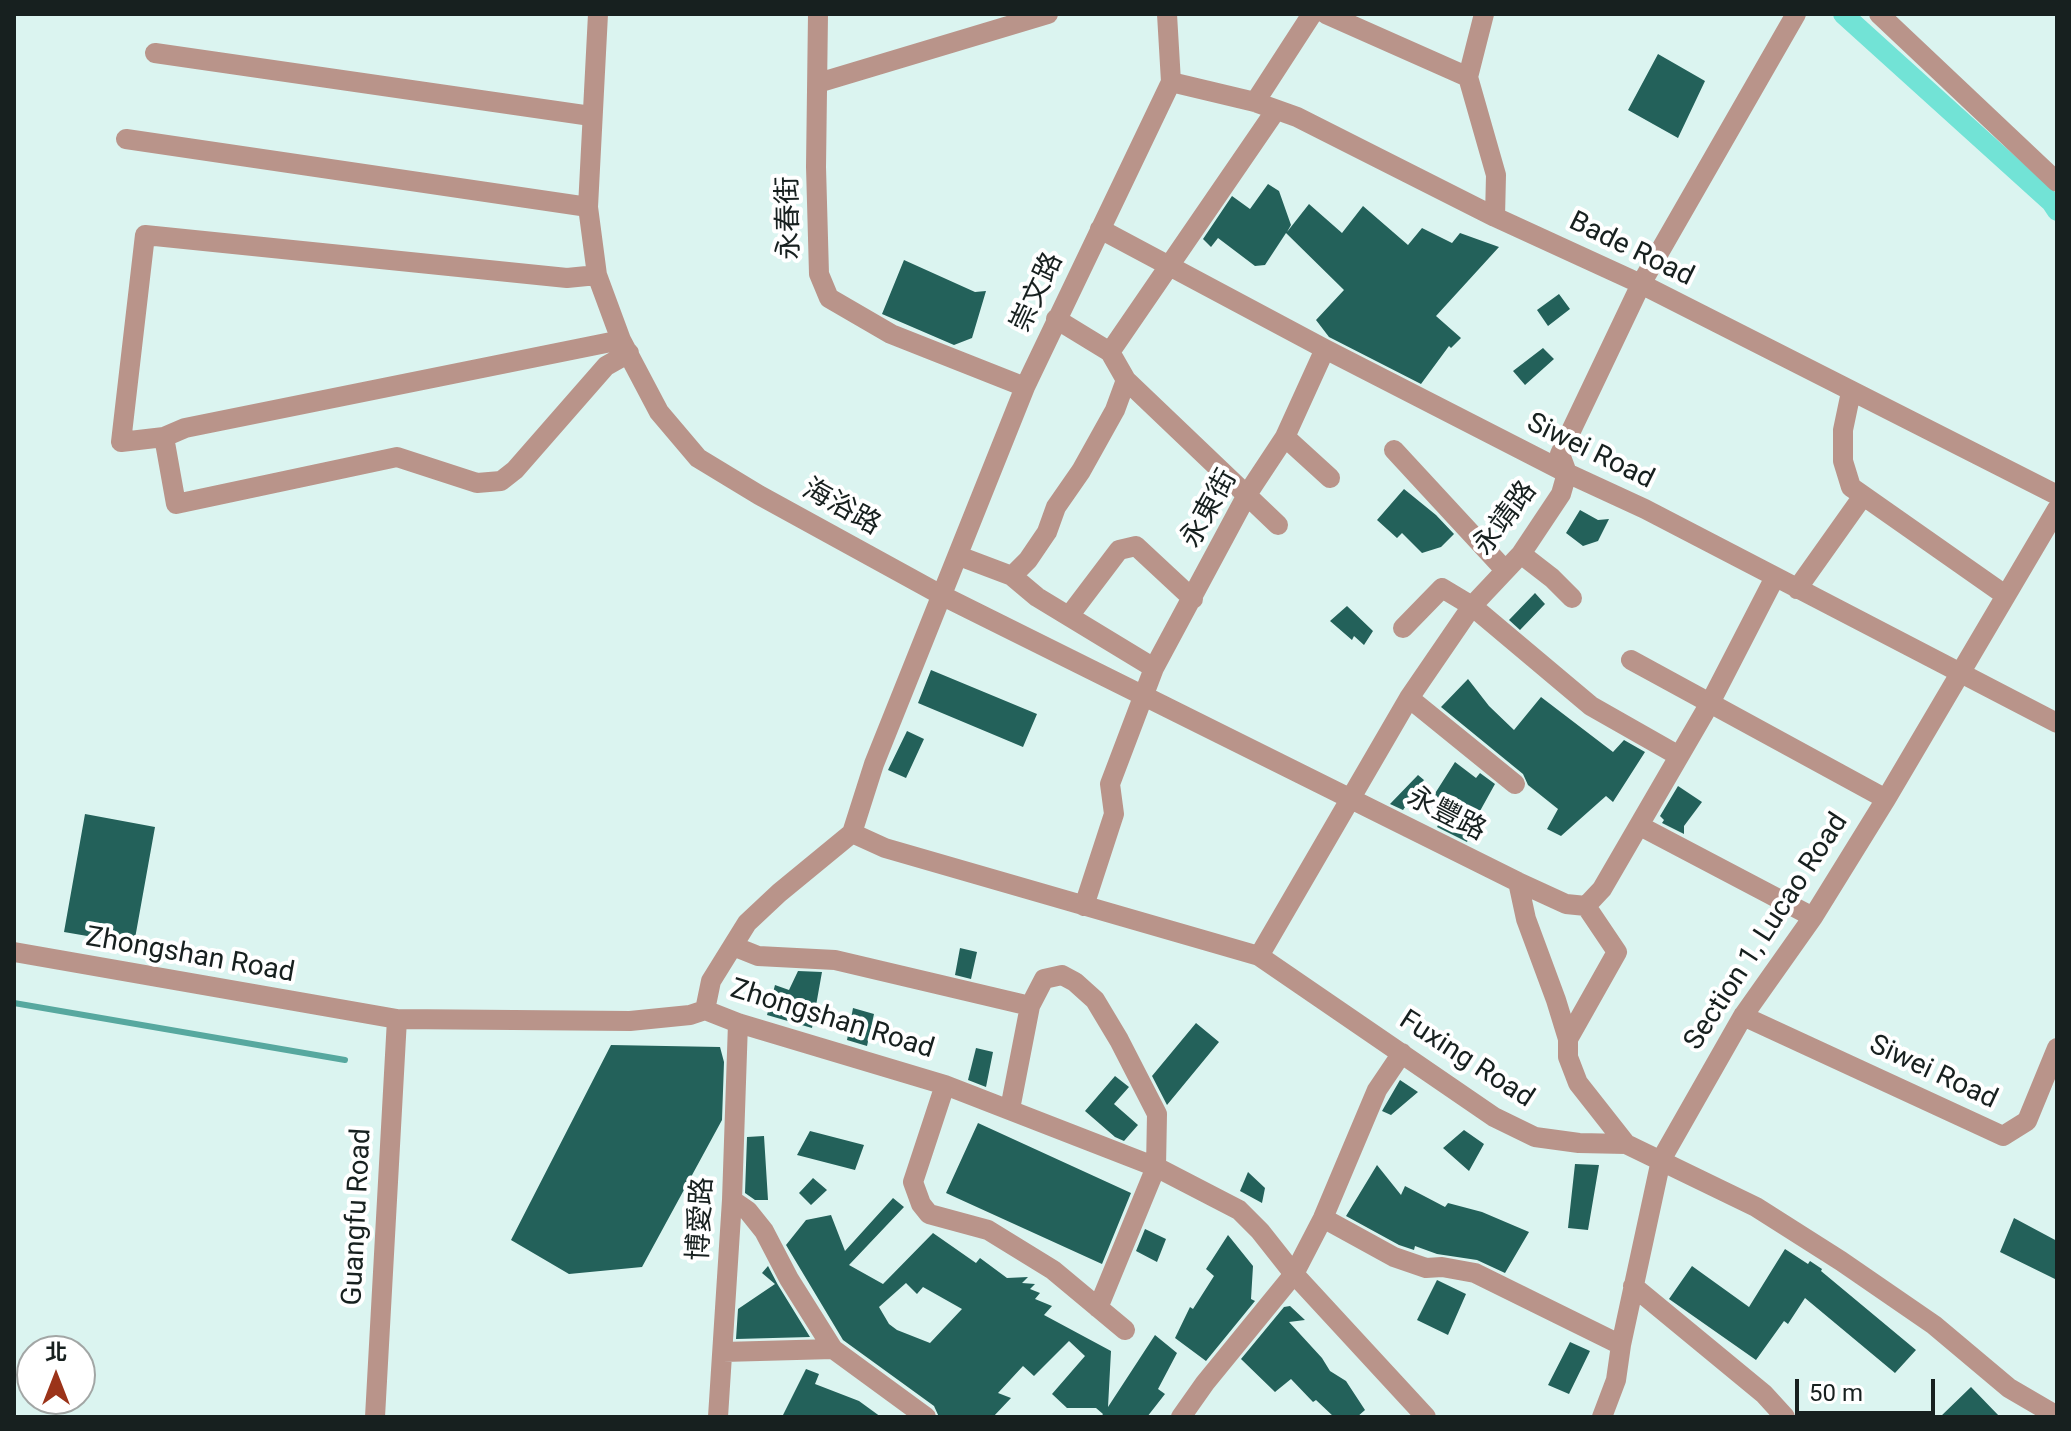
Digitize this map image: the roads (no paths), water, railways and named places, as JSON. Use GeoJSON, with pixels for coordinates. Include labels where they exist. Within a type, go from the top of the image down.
{"type":"FeatureCollection","features":[{"type":"Feature","properties":{"kind":"street","name":"海浴路"},"geometry":{"type":"LineString","coordinates":[[598,14],[588,207],[597,275],[625,346],[659,412],[698,458],[943,596]]}},
{"type":"Feature","properties":{"kind":"street","name":"永春街"},"geometry":{"type":"LineString","coordinates":[[818,14],[819,274],[829,298],[891,334],[1025,387]]}},
{"type":"Feature","properties":{"kind":"street"},"geometry":{"type":"LineString","coordinates":[[818,83],[1048,14]]}},
{"type":"Feature","properties":{"kind":"street","name":"崇文路"},"geometry":{"type":"LineString","coordinates":[[943,596],[1025,387],[1171,82],[1167,14]]}},
{"type":"Feature","properties":{"kind":"street"},"geometry":{"type":"LineString","coordinates":[[1255,102],[1312,14]]}},
{"type":"Feature","properties":{"kind":"street"},"geometry":{"type":"LineString","coordinates":[[1326,14],[1468,77]]}},
{"type":"Feature","properties":{"kind":"street"},"geometry":{"type":"LineString","coordinates":[[1484,14],[1468,77],[1496,175],[1495,217]]}},
{"type":"Feature","properties":{"kind":"street","name":"永靖路"},"geometry":{"type":"LineString","coordinates":[[1259,956],[1409,698],[1472,606],[1521,554],[1561,494],[1567,473],[1560,454],[1641,284],[1796,14]]}},
{"type":"Feature","properties":{"kind":"street"},"geometry":{"type":"LineString","coordinates":[[1879,14],[2057,182]]}},
{"type":"Feature","properties":{"kind":"street"},"geometry":{"type":"LineString","coordinates":[[155,53],[591,116]]}},
{"type":"Feature","properties":{"kind":"street","name":"Bade Road"},"geometry":{"type":"LineString","coordinates":[[1171,82],[1255,102],[1297,117],[1495,217],[1641,284],[2057,495]]}},
{"type":"Feature","properties":{"kind":"street"},"geometry":{"type":"LineString","coordinates":[[1110,352],[1276,110]]}},
{"type":"Feature","properties":{"kind":"street"},"geometry":{"type":"LineString","coordinates":[[126,139],[588,207]]}},
{"type":"Feature","properties":{"kind":"street","name":"Siwei Road"},"geometry":{"type":"LineString","coordinates":[[1100,229],[1325,349],[1567,473],[1645,509],[2057,723]]}},
{"type":"Feature","properties":{"kind":"street"},"geometry":{"type":"LineString","coordinates":[[597,275],[567,278],[145,235],[121,442],[164,437],[185,428],[625,346]]}},
{"type":"Feature","properties":{"kind":"street"},"geometry":{"type":"LineString","coordinates":[[1056,319],[1110,352],[1126,380],[1248,493],[1278,525]]}},
{"type":"Feature","properties":{"kind":"street"},"geometry":{"type":"LineString","coordinates":[[164,437],[176,504],[397,457],[477,483],[501,481],[515,470],[625,346]]}},
{"type":"Feature","properties":{"kind":"street","name":"永東街"},"geometry":{"type":"LineString","coordinates":[[1084,906],[1114,814],[1110,784],[1154,668],[1248,493],[1285,437],[1325,349]]}},
{"type":"Feature","properties":{"kind":"street"},"geometry":{"type":"LineString","coordinates":[[1012,576],[1028,560],[1047,532],[1056,507],[1081,471],[1115,410],[1126,380]]}},
{"type":"Feature","properties":{"kind":"street"},"geometry":{"type":"LineString","coordinates":[[1851,392],[1843,430],[1843,461],[1851,487],[2005,595]]}},
{"type":"Feature","properties":{"kind":"street"},"geometry":{"type":"LineString","coordinates":[[1285,437],[1330,478]]}},
{"type":"Feature","properties":{"kind":"street"},"geometry":{"type":"LineString","coordinates":[[1394,450],[1504,569]]}},
{"type":"Feature","properties":{"kind":"street"},"geometry":{"type":"LineString","coordinates":[[1797,589],[1863,496]]}},
{"type":"Feature","properties":{"kind":"street","name":"Section 1, Lucao Road"},"geometry":{"type":"LineString","coordinates":[[1604,1416],[1616,1380],[1661,1160],[1743,1016],[1813,917],[2057,509]]}},
{"type":"Feature","properties":{"kind":"street"},"geometry":{"type":"LineString","coordinates":[[1069,616],[1119,550],[1136,546],[1193,599]]}},
{"type":"Feature","properties":{"kind":"street"},"geometry":{"type":"LineString","coordinates":[[1521,554],[1572,598]]}},
{"type":"Feature","properties":{"kind":"street"},"geometry":{"type":"LineString","coordinates":[[959,556],[1012,576],[1037,597],[1154,668]]}},
{"type":"Feature","properties":{"kind":"street"},"geometry":{"type":"LineString","coordinates":[[1568,1039],[1617,952],[1586,906],[1602,889],[1640,826],[1710,703],[1775,577]]}},
{"type":"Feature","properties":{"kind":"street"},"geometry":{"type":"LineString","coordinates":[[1403,628],[1442,588],[1472,606],[1591,706],[1679,756]]}},
{"type":"Feature","properties":{"kind":"street"},"geometry":{"type":"LineString","coordinates":[[705,1010],[711,981],[747,923],[852,833],[874,764],[943,596]]}},
{"type":"Feature","properties":{"kind":"street","name":"永豐路"},"geometry":{"type":"LineString","coordinates":[[943,596],[1518,882],[1566,904],[1586,906]]}},
{"type":"Feature","properties":{"kind":"street"},"geometry":{"type":"LineString","coordinates":[[1631,660],[1886,799]]}},
{"type":"Feature","properties":{"kind":"street"},"geometry":{"type":"LineString","coordinates":[[1409,698],[1515,784]]}},
{"type":"Feature","properties":{"kind":"street"},"geometry":{"type":"LineString","coordinates":[[1640,826],[1813,917]]}},
{"type":"Feature","properties":{"kind":"street","name":"Fuxing Road"},"geometry":{"type":"LineString","coordinates":[[852,833],[885,848],[1259,956],[1494,1117],[1535,1137],[1579,1143],[1626,1144],[1756,1207],[1934,1325],[2009,1388],[2057,1416]]}},
{"type":"Feature","properties":{"kind":"street"},"geometry":{"type":"LineString","coordinates":[[1518,882],[1526,919],[1568,1039],[1568,1057],[1578,1083],[1626,1144]]}},
{"type":"Feature","properties":{"kind":"street"},"geometry":{"type":"LineString","coordinates":[[733,946],[758,956],[835,960],[1030,1006]]}},
{"type":"Feature","properties":{"kind":"street","name":"Zhongshan Road"},"geometry":{"type":"LineString","coordinates":[[14,952],[397,1019],[630,1021],[690,1015],[705,1010],[738,1023],[945,1085],[1156,1167],[1239,1210],[1426,1417]]}},
{"type":"Feature","properties":{"kind":"street"},"geometry":{"type":"LineString","coordinates":[[1010,1109],[1030,1006],[1044,979],[1062,975],[1095,1000],[1157,1114],[1156,1167],[1098,1308]]}},
{"type":"Feature","properties":{"kind":"street","name":"Siwei Road"},"geometry":{"type":"LineString","coordinates":[[1743,1016],[2003,1136],[2027,1121],[2057,1048]]}},
{"type":"Feature","properties":{"kind":"street","name":"Guangfu Road"},"geometry":{"type":"LineString","coordinates":[[375,1417],[397,1019]]}},
{"type":"Feature","properties":{"kind":"street","name":"博愛路"},"geometry":{"type":"LineString","coordinates":[[719,1416],[732,1200],[738,1023]]}},
{"type":"Feature","properties":{"kind":"street"},"geometry":{"type":"LineString","coordinates":[[1181,1417],[1294,1274],[1323,1218],[1377,1090],[1402,1053]]}},
{"type":"Feature","properties":{"kind":"street"},"geometry":{"type":"LineString","coordinates":[[945,1085],[913,1182],[921,1204],[929,1214],[988,1230],[1053,1270],[1125,1330]]}},
{"type":"Feature","properties":{"kind":"street"},"geometry":{"type":"LineString","coordinates":[[732,1200],[748,1211],[764,1231],[789,1279],[833,1349],[926,1417]]}},
{"type":"Feature","properties":{"kind":"street"},"geometry":{"type":"LineString","coordinates":[[1323,1218],[1394,1257],[1426,1268],[1442,1267],[1475,1273],[1621,1345]]}},
{"type":"Feature","properties":{"kind":"street"},"geometry":{"type":"LineString","coordinates":[[1633,1286],[1764,1394],[1785,1417]]}},
{"type":"Feature","properties":{"kind":"street"},"geometry":{"type":"LineString","coordinates":[[723,1352],[833,1349]]}},
{"type":"Feature","properties":{"kind":"waterway"},"geometry":{"type":"LineString","coordinates":[[1843,14],[2051,202],[2057,211]]}},
{"type":"Feature","properties":{"kind":"waterway"},"geometry":{"type":"LineString","coordinates":[[14,1003],[345,1060]]}}]}
